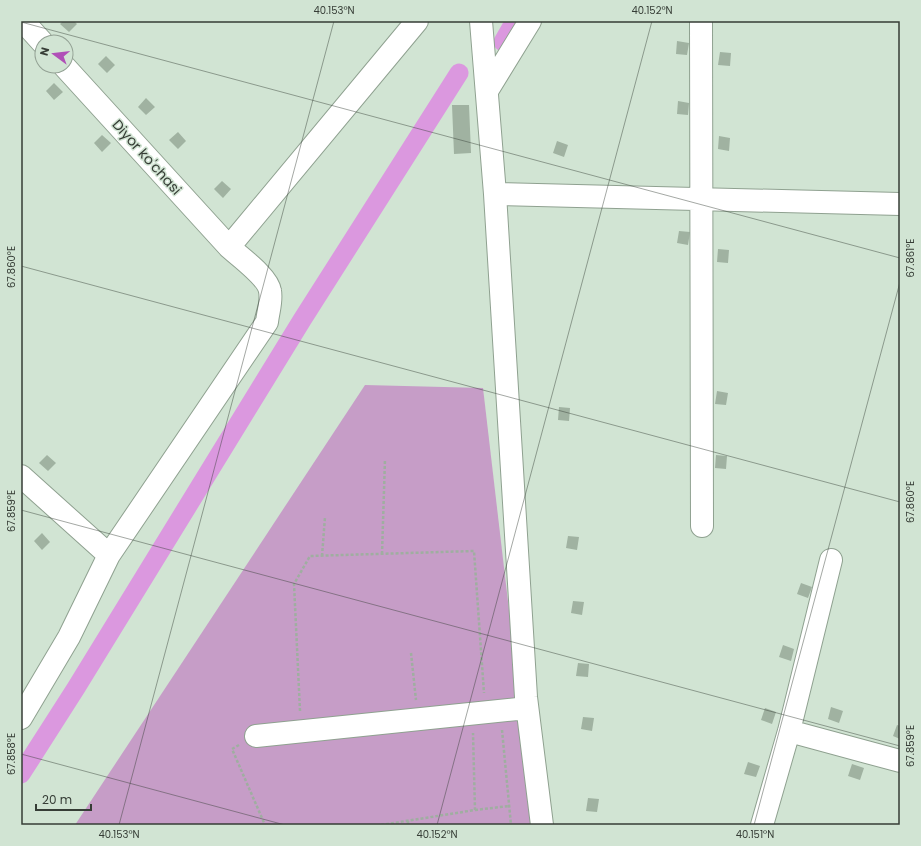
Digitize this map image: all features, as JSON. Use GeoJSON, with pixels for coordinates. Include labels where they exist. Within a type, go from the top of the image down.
{"type":"FeatureCollection","features":[{"type":"Feature","properties":{"kind":"street"},"geometry":{"type":"LineString","coordinates":[[23,21],[35,34]]}},
{"type":"Feature","properties":{"kind":"street"},"geometry":{"type":"LineString","coordinates":[[229,247],[417,21]]}},
{"type":"Feature","properties":{"kind":"street"},"geometry":{"type":"LineString","coordinates":[[481,21],[495,194],[527,708],[542,825]]}},
{"type":"Feature","properties":{"kind":"street"},"geometry":{"type":"LineString","coordinates":[[486,91],[530,21]]}},
{"type":"Feature","properties":{"kind":"street"},"geometry":{"type":"LineString","coordinates":[[701,21],[702,526]]}},
{"type":"Feature","properties":{"kind":"street","name":"Diyor ko'chasi"},"geometry":{"type":"LineString","coordinates":[[21,718],[69,637],[109,555],[267,322],[270,301],[270,289],[265,280],[229,247],[71,74]]}},
{"type":"Feature","properties":{"kind":"street"},"geometry":{"type":"LineString","coordinates":[[495,194],[900,204]]}},
{"type":"Feature","properties":{"kind":"street"},"geometry":{"type":"LineString","coordinates":[[21,476],[109,555]]}},
{"type":"Feature","properties":{"kind":"street"},"geometry":{"type":"LineString","coordinates":[[762,825],[789,731],[831,560]]}},
{"type":"Feature","properties":{"kind":"street"},"geometry":{"type":"LineString","coordinates":[[256,736],[527,708]]}},
{"type":"Feature","properties":{"kind":"street"},"geometry":{"type":"LineString","coordinates":[[789,731],[900,761]]}},
{"type":"Feature","properties":{"kind":"path"},"geometry":{"type":"LineString","coordinates":[[382,554],[385,459]]}},
{"type":"Feature","properties":{"kind":"path"},"geometry":{"type":"LineString","coordinates":[[322,556],[325,516]]}},
{"type":"Feature","properties":{"kind":"path"},"geometry":{"type":"LineString","coordinates":[[301,732],[294,584],[310,556],[474,551],[486,713],[509,806],[511,825]]}},
{"type":"Feature","properties":{"kind":"path"},"geometry":{"type":"LineString","coordinates":[[411,653],[418,720]]}},
{"type":"Feature","properties":{"kind":"path"},"geometry":{"type":"LineString","coordinates":[[475,810],[486,713]]}},
{"type":"Feature","properties":{"kind":"path"},"geometry":{"type":"LineString","coordinates":[[256,736],[232,749],[265,825]]}},
{"type":"Feature","properties":{"kind":"path"},"geometry":{"type":"LineString","coordinates":[[381,825],[509,806]]}},
{"type":"Feature","properties":{"kind":"shaded area"},"geometry":{"type":"Polygon","coordinates":[[[365,385],[483,388],[527,764],[531,825],[75,825],[365,385]]]}},
{"type":"Feature","properties":{"kind":"building"},"geometry":{"type":"Polygon","coordinates":[[[63,21],[74,21],[77,24],[69,32],[60,24],[63,21]]]}},
{"type":"Feature","properties":{"kind":"building"},"geometry":{"type":"Polygon","coordinates":[[[677,41],[689,43],[687,55],[676,54],[677,41]]]}},
{"type":"Feature","properties":{"kind":"building"},"geometry":{"type":"Polygon","coordinates":[[[720,52],[731,53],[730,66],[718,65],[720,52]]]}},
{"type":"Feature","properties":{"kind":"building"},"geometry":{"type":"Polygon","coordinates":[[[106,56],[115,65],[107,73],[98,64],[106,56]]]}},
{"type":"Feature","properties":{"kind":"building"},"geometry":{"type":"Polygon","coordinates":[[[54,83],[63,92],[54,100],[46,91],[54,83]]]}},
{"type":"Feature","properties":{"kind":"building"},"geometry":{"type":"Polygon","coordinates":[[[146,98],[155,107],[146,115],[138,107],[146,98]]]}},
{"type":"Feature","properties":{"kind":"building"},"geometry":{"type":"Polygon","coordinates":[[[678,101],[689,103],[688,115],[677,114],[678,101]]]}},
{"type":"Feature","properties":{"kind":"building"},"geometry":{"type":"Polygon","coordinates":[[[452,105],[469,105],[471,153],[454,154],[452,105]]]}},
{"type":"Feature","properties":{"kind":"building"},"geometry":{"type":"Polygon","coordinates":[[[178,132],[186,141],[178,149],[169,140],[178,132]]]}},
{"type":"Feature","properties":{"kind":"building"},"geometry":{"type":"Polygon","coordinates":[[[102,135],[111,143],[102,152],[94,143],[102,135]]]}},
{"type":"Feature","properties":{"kind":"building"},"geometry":{"type":"Polygon","coordinates":[[[719,136],[730,138],[729,151],[718,149],[719,136]]]}},
{"type":"Feature","properties":{"kind":"building"},"geometry":{"type":"Polygon","coordinates":[[[557,141],[568,145],[564,157],[553,153],[557,141]]]}},
{"type":"Feature","properties":{"kind":"building"},"geometry":{"type":"Polygon","coordinates":[[[222,181],[231,189],[223,198],[214,189],[222,181]]]}},
{"type":"Feature","properties":{"kind":"building"},"geometry":{"type":"Polygon","coordinates":[[[679,231],[690,232],[688,245],[677,243],[679,231]]]}},
{"type":"Feature","properties":{"kind":"building"},"geometry":{"type":"Polygon","coordinates":[[[718,249],[729,250],[728,263],[717,262],[718,249]]]}},
{"type":"Feature","properties":{"kind":"building"},"geometry":{"type":"Polygon","coordinates":[[[717,391],[728,393],[726,405],[715,404],[717,391]]]}},
{"type":"Feature","properties":{"kind":"building"},"geometry":{"type":"Polygon","coordinates":[[[559,407],[570,408],[569,421],[558,420],[559,407]]]}},
{"type":"Feature","properties":{"kind":"building"},"geometry":{"type":"Polygon","coordinates":[[[47,455],[56,463],[48,471],[39,463],[47,455]]]}},
{"type":"Feature","properties":{"kind":"building"},"geometry":{"type":"Polygon","coordinates":[[[716,455],[727,456],[726,469],[715,468],[716,455]]]}},
{"type":"Feature","properties":{"kind":"building"},"geometry":{"type":"Polygon","coordinates":[[[42,533],[50,542],[42,550],[34,541],[42,533]]]}},
{"type":"Feature","properties":{"kind":"building"},"geometry":{"type":"Polygon","coordinates":[[[568,536],[579,537],[577,550],[566,548],[568,536]]]}},
{"type":"Feature","properties":{"kind":"building"},"geometry":{"type":"Polygon","coordinates":[[[801,583],[812,587],[808,598],[797,594],[801,583]]]}},
{"type":"Feature","properties":{"kind":"building"},"geometry":{"type":"Polygon","coordinates":[[[573,601],[584,602],[582,615],[571,613],[573,601]]]}},
{"type":"Feature","properties":{"kind":"building"},"geometry":{"type":"Polygon","coordinates":[[[783,645],[794,649],[791,661],[779,657],[783,645]]]}},
{"type":"Feature","properties":{"kind":"building"},"geometry":{"type":"Polygon","coordinates":[[[578,663],[589,664],[588,677],[576,676],[578,663]]]}},
{"type":"Feature","properties":{"kind":"building"},"geometry":{"type":"Polygon","coordinates":[[[831,707],[843,711],[839,723],[828,719],[831,707]]]}},
{"type":"Feature","properties":{"kind":"building"},"geometry":{"type":"Polygon","coordinates":[[[765,708],[776,712],[772,724],[761,720],[765,708]]]}},
{"type":"Feature","properties":{"kind":"building"},"geometry":{"type":"Polygon","coordinates":[[[583,717],[594,718],[592,731],[581,729],[583,717]]]}},
{"type":"Feature","properties":{"kind":"building"},"geometry":{"type":"Polygon","coordinates":[[[897,725],[900,726],[900,739],[893,736],[897,725]]]}},
{"type":"Feature","properties":{"kind":"building"},"geometry":{"type":"Polygon","coordinates":[[[748,762],[760,766],[756,777],[744,774],[748,762]]]}},
{"type":"Feature","properties":{"kind":"building"},"geometry":{"type":"Polygon","coordinates":[[[852,764],[864,768],[860,780],[848,776],[852,764]]]}},
{"type":"Feature","properties":{"kind":"building"},"geometry":{"type":"Polygon","coordinates":[[[588,798],[599,799],[597,812],[586,811],[588,798]]]}},
{"type":"Feature","properties":{"kind":"waterway"},"geometry":{"type":"LineString","coordinates":[[503,42],[515,21]]}},
{"type":"Feature","properties":{"kind":"waterway"},"geometry":{"type":"LineString","coordinates":[[21,774],[76,688],[302,320],[459,73]]}}]}
